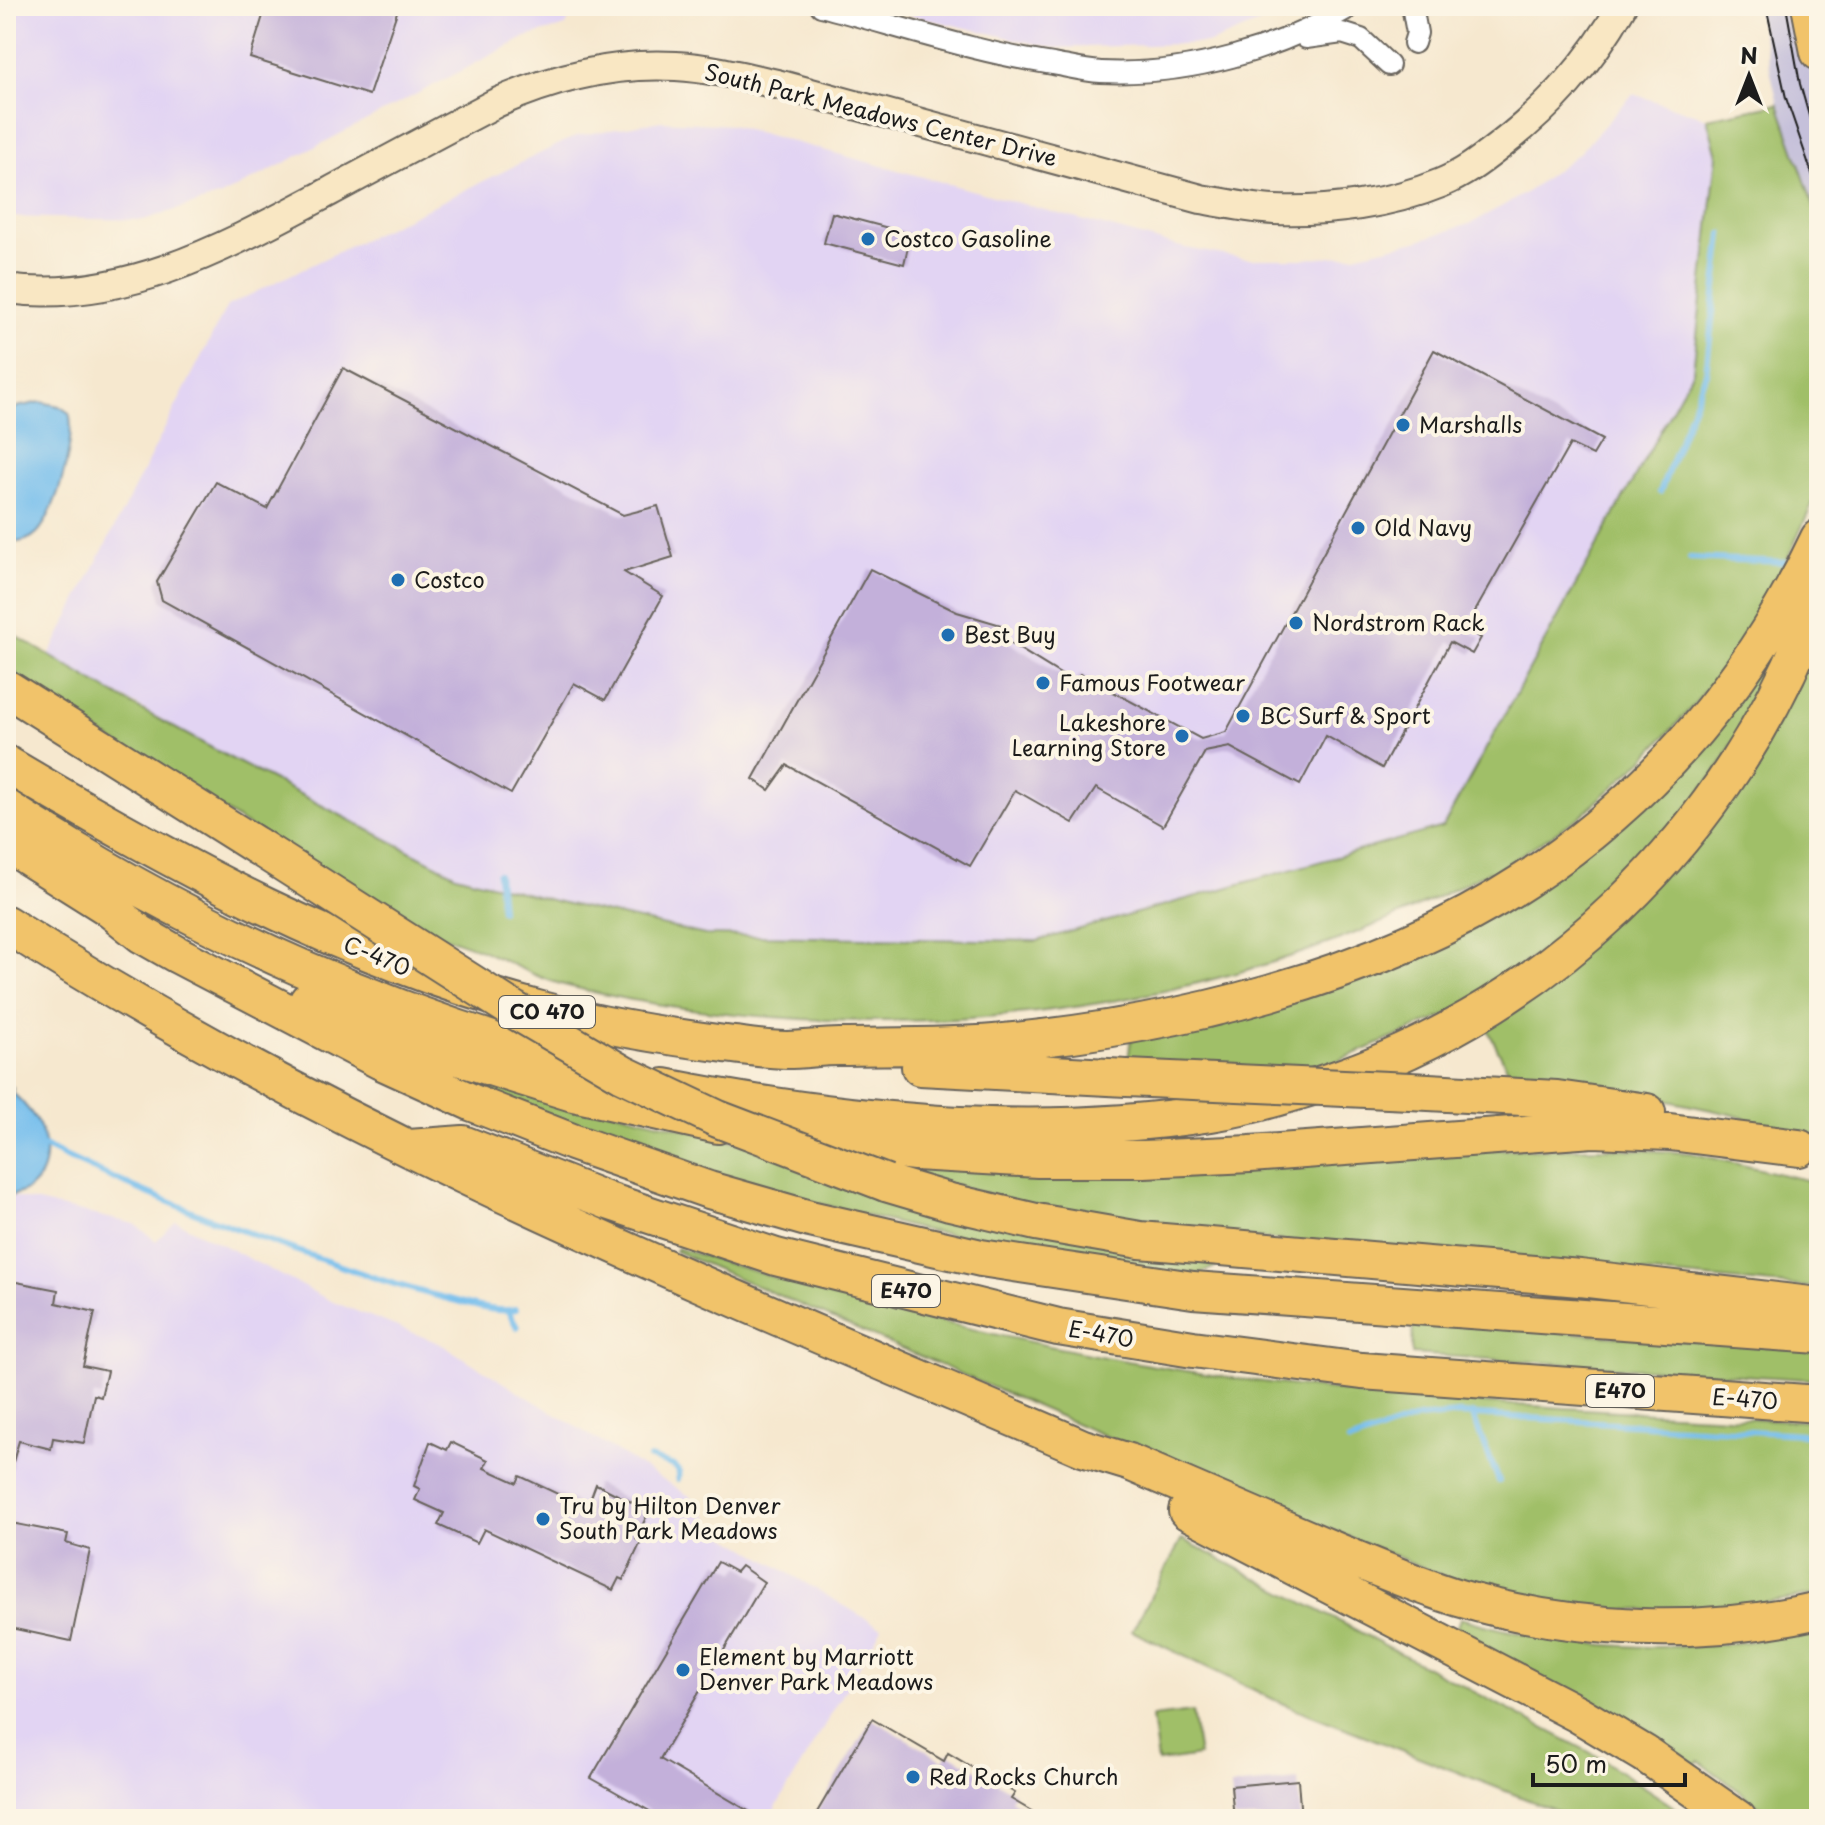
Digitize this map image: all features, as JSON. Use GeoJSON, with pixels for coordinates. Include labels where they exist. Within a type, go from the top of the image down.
{"type":"FeatureCollection","features":[{"type":"Feature","properties":{"kind":"highway"},"geometry":{"type":"LineString","coordinates":[[1810,6],[1819,52]]}},
{"type":"Feature","properties":{"kind":"highway"},"geometry":{"type":"LineString","coordinates":[[784,1050],[990,1043],[1124,1025],[1264,993],[1378,954],[1441,927],[1503,894],[1557,858],[1651,780],[1711,714],[1757,652],[1792,593],[1819,538]]}},
{"type":"Feature","properties":{"kind":"highway"},"geometry":{"type":"LineString","coordinates":[[6,808],[122,879],[251,946],[358,993],[476,1037],[537,1055],[661,1086],[828,1114],[1001,1125],[1075,1125],[1162,1119],[1251,1105],[1375,1067],[1431,1042],[1473,1018],[1574,947],[1640,887],[1710,804],[1772,705],[1803,640],[1819,597]]}},
{"type":"Feature","properties":{"kind":"highway"},"geometry":{"type":"LineString","coordinates":[[6,688],[514,1010],[606,1064],[718,1119],[886,1183],[996,1213],[1118,1237],[1549,1274],[1819,1306]]}},
{"type":"Feature","properties":{"kind":"highway","name":"C-470"},"geometry":{"type":"LineString","coordinates":[[6,764],[100,820],[245,898],[363,952],[440,981],[588,1021],[683,1038],[784,1050]]}},
{"type":"Feature","properties":{"kind":"highway"},"geometry":{"type":"LineString","coordinates":[[6,843],[106,906],[141,934],[222,980],[359,1050],[473,1103],[572,1142],[736,1198],[879,1236],[1013,1264],[1193,1290],[1819,1335]]}},
{"type":"Feature","properties":{"kind":"highway"},"geometry":{"type":"LineString","coordinates":[[106,906],[151,923],[293,995],[473,1062],[601,1101],[788,1137],[915,1152],[1038,1159],[1144,1159],[1593,1129],[1670,1132],[1809,1151]]}},
{"type":"Feature","properties":{"kind":"highway"},"geometry":{"type":"LineString","coordinates":[[6,924],[186,1031],[408,1148],[667,1269],[1083,1448],[1129,1462],[1403,1579],[1506,1610],[1589,1624],[1659,1628],[1730,1624],[1819,1610]]}},
{"type":"Feature","properties":{"kind":"highway"},"geometry":{"type":"LineString","coordinates":[[784,1050],[824,1062],[1597,1103],[1710,1123],[1809,1151]]}},
{"type":"Feature","properties":{"kind":"highway","name":"E-470"},"geometry":{"type":"LineString","coordinates":[[408,1148],[463,1144],[585,1192],[776,1257],[1073,1330],[1193,1349],[1407,1375],[1819,1404]]}},
{"type":"Feature","properties":{"kind":"highway"},"geometry":{"type":"LineString","coordinates":[[1083,1448],[1117,1476],[1578,1714],[1645,1754],[1738,1819]]}},
{"type":"Feature","properties":{"kind":"main road","name":"South Park Meadows Center Drive"},"geometry":{"type":"LineString","coordinates":[[6,289],[40,292],[83,290],[157,273],[209,253],[496,103],[538,85],[615,67],[645,65],[717,71],[785,86],[1201,199],[1271,210],[1373,203],[1441,183],[1468,170],[1524,128],[1564,90],[1586,63],[1622,6]]}},
{"type":"Feature","properties":{"kind":"street"},"geometry":{"type":"LineString","coordinates":[[821,6],[1013,58],[1100,72],[1210,63],[1313,29],[1352,6]]}},
{"type":"Feature","properties":{"kind":"street"},"geometry":{"type":"LineString","coordinates":[[1412,6],[1417,33],[1414,43]]}},
{"type":"Feature","properties":{"kind":"street"},"geometry":{"type":"LineString","coordinates":[[1290,37],[1314,38],[1342,33],[1361,39],[1389,65]]}},
{"type":"Feature","properties":{"kind":"shaded area"},"geometry":{"type":"Polygon","coordinates":[[[6,6],[574,6],[566,26],[526,37],[221,196],[143,220],[6,217],[6,6]]]}},
{"type":"Feature","properties":{"kind":"shaded area"},"geometry":{"type":"Polygon","coordinates":[[[870,6],[1301,6],[1210,43],[1054,48],[870,6]]]}},
{"type":"Feature","properties":{"kind":"shaded area"},"geometry":{"type":"Polygon","coordinates":[[[1756,6],[1796,6],[1819,110],[1819,221],[1778,104],[1756,6]]]}},
{"type":"Feature","properties":{"kind":"shaded area"},"geometry":{"type":"Polygon","coordinates":[[[1633,94],[1707,118],[1717,155],[1693,371],[1443,827],[1037,941],[705,935],[456,875],[232,759],[49,656],[227,306],[576,136],[661,121],[731,125],[1185,248],[1246,259],[1304,259],[1355,255],[1416,241],[1472,223],[1524,194],[1580,152],[1633,94]]]}},
{"type":"Feature","properties":{"kind":"shaded area"},"geometry":{"type":"Polygon","coordinates":[[[6,1195],[135,1224],[156,1241],[176,1221],[333,1302],[439,1343],[693,1498],[717,1531],[882,1628],[769,1819],[6,1819],[6,1195]]]}},
{"type":"Feature","properties":{"kind":"green space"},"geometry":{"type":"Polygon","coordinates":[[[1778,104],[1819,221],[1819,484],[1783,568],[1759,613],[1722,669],[1691,708],[1645,758],[1581,816],[1491,874],[1489,871],[1411,910],[1331,942],[1249,969],[1166,990],[1082,1006],[996,1016],[910,1021],[823,1020],[728,1013],[665,1006],[572,987],[402,923],[6,673],[6,630],[138,708],[456,875],[705,935],[1037,941],[1443,827],[1693,371],[1717,155],[1707,118],[1778,104]]]}},
{"type":"Feature","properties":{"kind":"green space"},"geometry":{"type":"Polygon","coordinates":[[[1795,625],[1715,776],[1603,905],[1464,1008],[1300,1077],[1128,1059],[1131,1040],[1495,916],[1795,625]]]}},
{"type":"Feature","properties":{"kind":"green space"},"geometry":{"type":"Polygon","coordinates":[[[1819,632],[1819,1140],[1730,1114],[1664,1100],[1514,1082],[1485,1024],[1572,965],[1819,632]]]}},
{"type":"Feature","properties":{"kind":"green space"},"geometry":{"type":"Polygon","coordinates":[[[482,1079],[1216,1260],[1215,1267],[1198,1274],[1146,1268],[919,1229],[758,1188],[621,1144],[477,1088],[482,1079]]]}},
{"type":"Feature","properties":{"kind":"green space"},"geometry":{"type":"Polygon","coordinates":[[[1606,1148],[1691,1153],[1819,1183],[1819,1288],[1217,1235],[1059,1213],[855,1159],[1606,1148]]]}},
{"type":"Feature","properties":{"kind":"green space"},"geometry":{"type":"Polygon","coordinates":[[[677,1248],[807,1287],[1004,1337],[1205,1374],[1434,1399],[1819,1422],[1819,1594],[1721,1610],[1604,1610],[1547,1604],[1461,1583],[1140,1451],[675,1251],[677,1248]]]}},
{"type":"Feature","properties":{"kind":"green space"},"geometry":{"type":"Polygon","coordinates":[[[1413,1322],[1819,1350],[1819,1380],[1412,1354],[1413,1322]]]}},
{"type":"Feature","properties":{"kind":"green space"},"geometry":{"type":"Polygon","coordinates":[[[1182,1539],[1597,1756],[1692,1819],[1577,1819],[1281,1703],[1132,1631],[1182,1539]]]}},
{"type":"Feature","properties":{"kind":"green space"},"geometry":{"type":"Polygon","coordinates":[[[1460,1618],[1548,1638],[1638,1647],[1729,1644],[1819,1629],[1819,1819],[1771,1819],[1762,1808],[1699,1761],[1687,1768],[1454,1636],[1460,1618]]]}},
{"type":"Feature","properties":{"kind":"green space"},"geometry":{"type":"Polygon","coordinates":[[[1192,1712],[1199,1756],[1158,1762],[1152,1717],[1192,1712]]]}},
{"type":"Feature","properties":{"kind":"water"},"geometry":{"type":"Polygon","coordinates":[[[41,402],[59,406],[69,413],[70,440],[63,475],[51,510],[37,533],[24,541],[8,542],[6,416],[17,407],[41,402]]]}},
{"type":"Feature","properties":{"kind":"water"},"geometry":{"type":"Polygon","coordinates":[[[9,1086],[38,1123],[45,1155],[36,1182],[8,1196],[6,1088],[9,1086]]]}},
{"type":"Feature","properties":{"kind":"building"},"geometry":{"type":"Polygon","coordinates":[[[266,6],[399,6],[369,95],[250,58],[266,6]]]}},
{"type":"Feature","properties":{"kind":"building"},"geometry":{"type":"Polygon","coordinates":[[[832,213],[911,234],[904,264],[824,243],[832,213]]]}},
{"type":"Feature","properties":{"kind":"building"},"geometry":{"type":"Polygon","coordinates":[[[1434,350],[1602,440],[1593,455],[1570,444],[1465,629],[1481,638],[1472,654],[1450,642],[1382,768],[1326,736],[1300,785],[1230,747],[1205,752],[1163,826],[1096,788],[1073,823],[1015,790],[970,866],[787,765],[769,790],[753,779],[870,569],[957,612],[1001,625],[1000,637],[1075,683],[1080,674],[1201,739],[1226,732],[1434,350]]]}},
{"type":"Feature","properties":{"kind":"building","name":"Costco"},"geometry":{"type":"Polygon","coordinates":[[[343,368],[623,515],[658,506],[673,557],[624,572],[663,596],[605,700],[574,683],[511,794],[162,600],[157,582],[216,482],[267,509],[343,368]]]}},
{"type":"Feature","properties":{"kind":"building"},"geometry":{"type":"Polygon","coordinates":[[[6,1280],[58,1290],[56,1303],[95,1312],[83,1366],[107,1371],[101,1397],[94,1395],[84,1443],[53,1438],[51,1449],[19,1441],[10,1472],[6,1471],[6,1280]]]}},
{"type":"Feature","properties":{"kind":"building","name":"Tru by Hilton Denver South Park Meadows"},"geometry":{"type":"Polygon","coordinates":[[[430,1442],[447,1450],[451,1442],[488,1460],[484,1468],[517,1483],[520,1476],[587,1508],[596,1484],[649,1511],[636,1539],[641,1542],[623,1580],[619,1578],[613,1590],[484,1529],[477,1543],[438,1525],[444,1513],[415,1500],[420,1489],[414,1486],[430,1442]]]}},
{"type":"Feature","properties":{"kind":"building"},"geometry":{"type":"Polygon","coordinates":[[[6,1522],[68,1534],[66,1543],[90,1550],[71,1641],[6,1627],[6,1522]]]}},
{"type":"Feature","properties":{"kind":"building","name":"Element by Marriott Denver Park Meadows"},"geometry":{"type":"Polygon","coordinates":[[[718,1562],[736,1572],[741,1566],[764,1582],[660,1759],[762,1819],[664,1819],[591,1778],[718,1562]]]}},
{"type":"Feature","properties":{"kind":"building","name":"Red Rocks Church"},"geometry":{"type":"Polygon","coordinates":[[[872,1719],[944,1761],[948,1753],[1015,1793],[1011,1799],[1045,1819],[813,1819],[872,1719]]]}},
{"type":"Feature","properties":{"kind":"building"},"geometry":{"type":"Polygon","coordinates":[[[1298,1780],[1301,1819],[1234,1819],[1231,1786],[1298,1780]]]}},
{"type":"Feature","properties":{"kind":"waterway"},"geometry":{"type":"LineString","coordinates":[[1660,492],[1706,373],[1722,234]]}},
{"type":"Feature","properties":{"kind":"waterway"},"geometry":{"type":"LineString","coordinates":[[1690,558],[1786,562]]}},
{"type":"Feature","properties":{"kind":"waterway"},"geometry":{"type":"LineString","coordinates":[[498,874],[501,910]]}},
{"type":"Feature","properties":{"kind":"waterway"},"geometry":{"type":"LineString","coordinates":[[37,1143],[193,1212],[347,1268],[480,1307],[516,1309]]}},
{"type":"Feature","properties":{"kind":"waterway"},"geometry":{"type":"LineString","coordinates":[[508,1311],[517,1327]]}},
{"type":"Feature","properties":{"kind":"waterway"},"geometry":{"type":"LineString","coordinates":[[1349,1442],[1418,1418],[1459,1414],[1819,1435]]}},
{"type":"Feature","properties":{"kind":"waterway"},"geometry":{"type":"LineString","coordinates":[[1472,1414],[1499,1481]]}},
{"type":"Feature","properties":{"kind":"waterway"},"geometry":{"type":"LineString","coordinates":[[650,1458],[674,1466],[679,1471],[678,1479]]}},
{"type":"Feature","properties":{"kind":"tram line"},"geometry":{"type":"LineString","coordinates":[[1766,6],[1786,98],[1819,194]]}},
{"type":"Feature","properties":{"kind":"tram line"},"geometry":{"type":"LineString","coordinates":[[1786,6],[1800,84],[1819,151]]}},
{"type":"Feature","properties":{"kind":"place","name":"Costco Gasoline"},"geometry":{"type":"Point","coordinates":[868,239]}},
{"type":"Feature","properties":{"kind":"place","name":"Marshalls"},"geometry":{"type":"Point","coordinates":[1403,425]}},
{"type":"Feature","properties":{"kind":"place","name":"Old Navy"},"geometry":{"type":"Point","coordinates":[1358,528]}},
{"type":"Feature","properties":{"kind":"place","name":"Costco"},"geometry":{"type":"Point","coordinates":[398,580]}},
{"type":"Feature","properties":{"kind":"place","name":"Nordstrom Rack"},"geometry":{"type":"Point","coordinates":[1296,623]}},
{"type":"Feature","properties":{"kind":"place","name":"Best Buy"},"geometry":{"type":"Point","coordinates":[948,635]}},
{"type":"Feature","properties":{"kind":"place","name":"Famous Footwear"},"geometry":{"type":"Point","coordinates":[1043,683]}},
{"type":"Feature","properties":{"kind":"place","name":"BC Surf & Sport"},"geometry":{"type":"Point","coordinates":[1243,716]}},
{"type":"Feature","properties":{"kind":"place","name":"Lakeshore Learning Store"},"geometry":{"type":"Point","coordinates":[1182,736]}},
{"type":"Feature","properties":{"kind":"place","name":"Tru by Hilton Denver South Park Meadows"},"geometry":{"type":"Point","coordinates":[543,1519]}},
{"type":"Feature","properties":{"kind":"place","name":"Element by Marriott Denver Park Meadows"},"geometry":{"type":"Point","coordinates":[683,1670]}},
{"type":"Feature","properties":{"kind":"place","name":"Red Rocks Church"},"geometry":{"type":"Point","coordinates":[913,1777]}}]}
